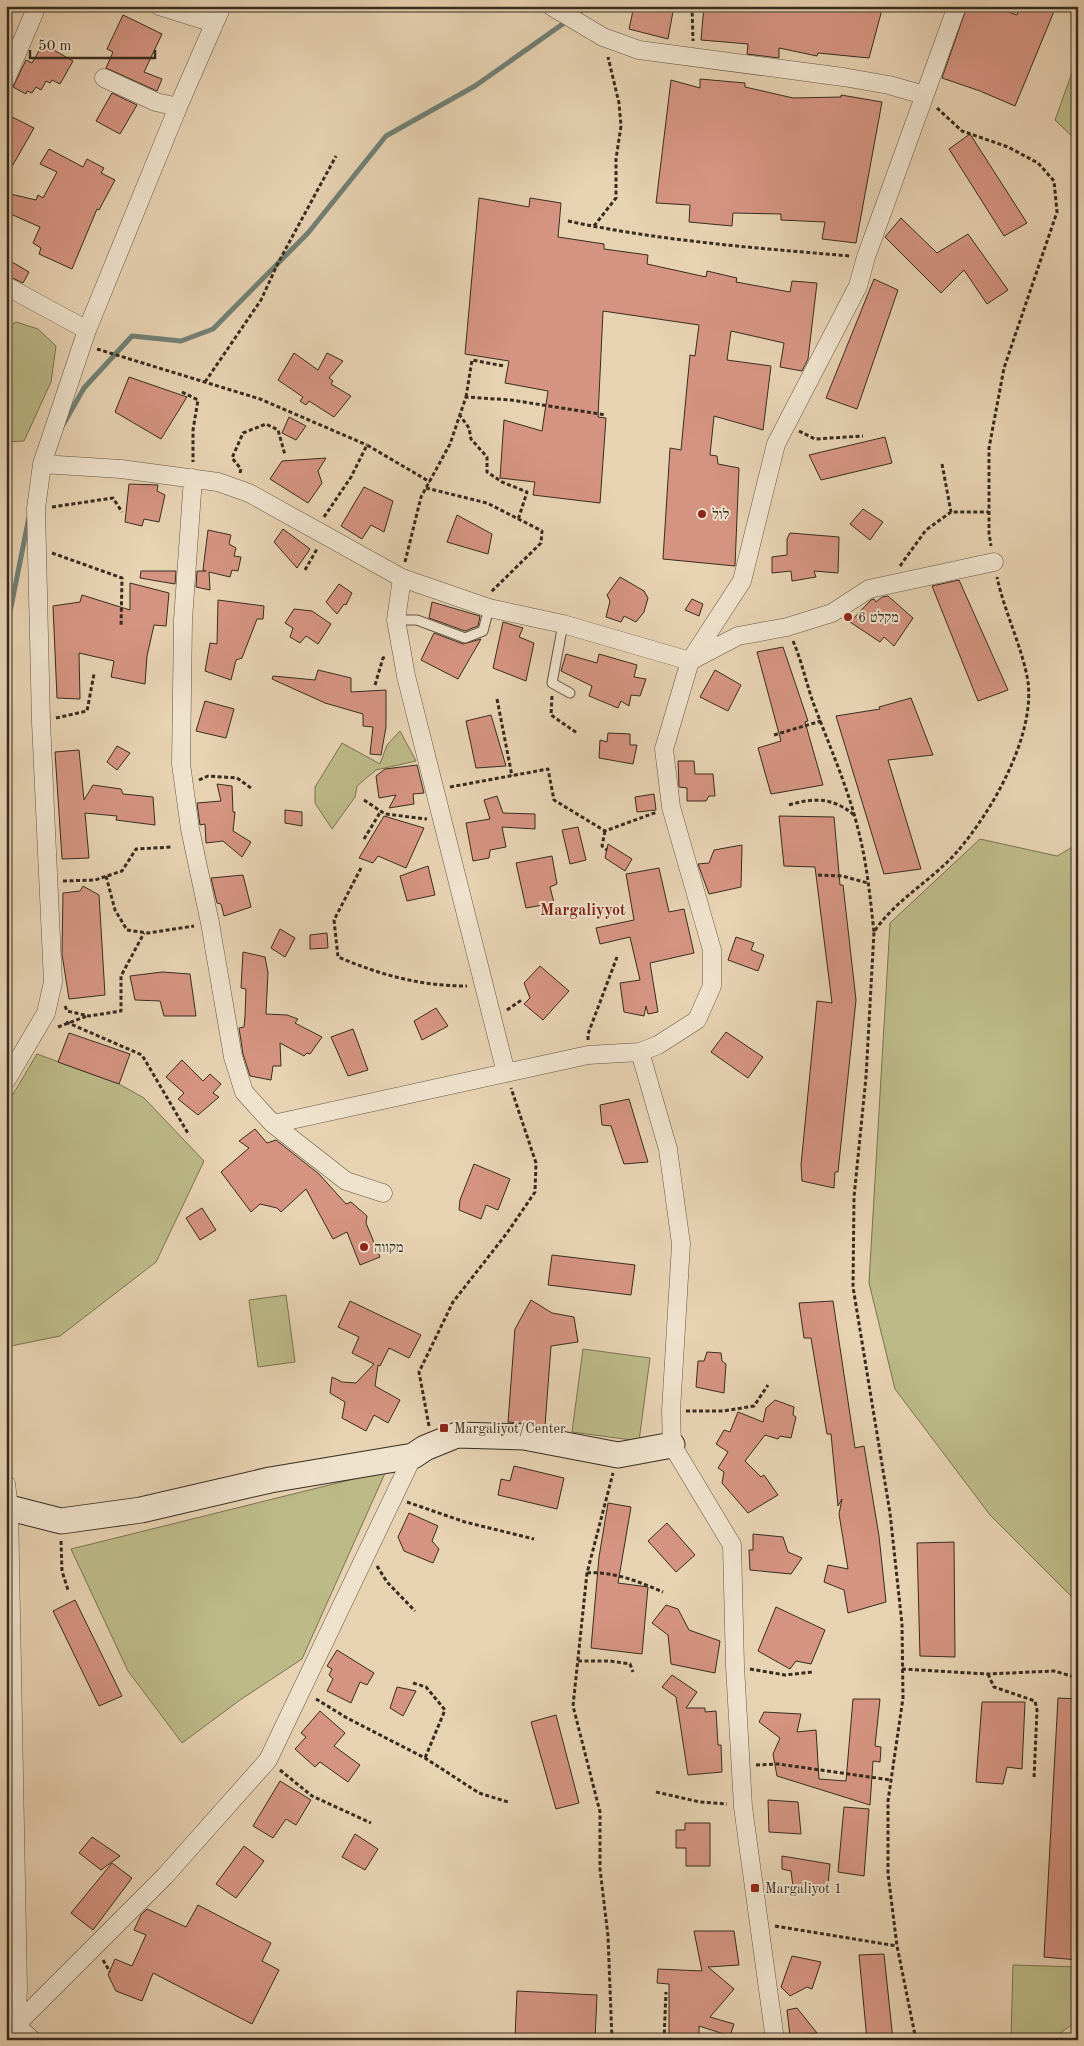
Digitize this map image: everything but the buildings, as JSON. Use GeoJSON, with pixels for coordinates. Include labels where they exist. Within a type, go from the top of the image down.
{"type":"FeatureCollection","features":[{"type":"Feature","properties":{"kind":"street"},"geometry":{"type":"LineString","coordinates":[[6,79],[37,6]]}},
{"type":"Feature","properties":{"kind":"street"},"geometry":{"type":"LineString","coordinates":[[159,6],[213,23]]}},
{"type":"Feature","properties":{"kind":"street"},"geometry":{"type":"LineString","coordinates":[[6,1081],[31,1042],[46,1013],[53,982],[41,722],[36,509],[42,464],[84,338],[178,107],[222,6]]}},
{"type":"Feature","properties":{"kind":"street"},"geometry":{"type":"LineString","coordinates":[[551,6],[603,37],[639,50],[843,77],[890,85],[924,95]]}},
{"type":"Feature","properties":{"kind":"street"},"geometry":{"type":"LineString","coordinates":[[272,1124],[588,1055],[640,1052],[658,1045],[697,1020],[712,986],[712,950],[671,807],[664,749],[690,660],[742,581],[776,444],[858,286],[866,257],[957,6]]}},
{"type":"Feature","properties":{"kind":"street"},"geometry":{"type":"LineString","coordinates":[[104,78],[156,102],[178,107]]}},
{"type":"Feature","properties":{"kind":"street"},"geometry":{"type":"LineString","coordinates":[[6,286],[84,338]]}},
{"type":"Feature","properties":{"kind":"street"},"geometry":{"type":"LineString","coordinates":[[42,464],[194,478],[218,482],[249,493],[402,578],[483,606],[563,624],[690,660],[738,636],[786,627],[832,613],[869,588],[994,562]]}},
{"type":"Feature","properties":{"kind":"street"},"geometry":{"type":"LineString","coordinates":[[194,478],[183,620],[181,764],[190,829],[210,923],[233,1057],[244,1092],[272,1124],[346,1181],[383,1193]]}},
{"type":"Feature","properties":{"kind":"street"},"geometry":{"type":"LineString","coordinates":[[402,578],[396,620],[406,676],[486,985],[506,1073]]}},
{"type":"Feature","properties":{"kind":"street"},"geometry":{"type":"LineString","coordinates":[[640,1052],[668,1150],[682,1244],[671,1411],[672,1445],[732,1545],[735,1666],[743,1807],[775,2040]]}},
{"type":"Feature","properties":{"kind":"street"},"geometry":{"type":"LineString","coordinates":[[8,1508],[61,1521],[141,1510],[270,1480],[419,1452],[457,1435],[524,1437],[618,1455],[672,1445]]}},
{"type":"Feature","properties":{"kind":"street"},"geometry":{"type":"LineString","coordinates":[[16,2025],[165,1876],[268,1760],[393,1496],[419,1452]]}},
{"type":"Feature","properties":{"kind":"street"},"geometry":{"type":"LineString","coordinates":[[6,1484],[18,1980],[16,2025],[32,2040]]}},
{"type":"Feature","properties":{"kind":"lane"},"geometry":{"type":"LineString","coordinates":[[396,620],[417,620],[465,638],[483,631],[483,606]]}},
{"type":"Feature","properties":{"kind":"lane"},"geometry":{"type":"LineString","coordinates":[[563,624],[552,683],[570,694]]}},
{"type":"Feature","properties":{"kind":"path"},"geometry":{"type":"LineString","coordinates":[[692,6],[693,58]]}},
{"type":"Feature","properties":{"kind":"path"},"geometry":{"type":"LineString","coordinates":[[594,226],[616,198],[616,158],[621,126],[619,103],[603,37]]}},
{"type":"Feature","properties":{"kind":"path"},"geometry":{"type":"LineString","coordinates":[[874,932],[884,917],[955,854],[983,819],[1008,771],[1025,727],[1029,700],[1028,681],[997,579],[989,533],[989,448],[1004,368],[1057,212],[1054,181],[1038,163],[1008,147],[962,131],[924,95]]}},
{"type":"Feature","properties":{"kind":"path"},"geometry":{"type":"LineString","coordinates":[[205,382],[260,300],[336,156]]}},
{"type":"Feature","properties":{"kind":"path"},"geometry":{"type":"LineString","coordinates":[[568,221],[625,233],[712,244],[866,257]]}},
{"type":"Feature","properties":{"kind":"path"},"geometry":{"type":"LineString","coordinates":[[84,338],[106,350],[260,399],[367,445],[399,466],[430,482]]}},
{"type":"Feature","properties":{"kind":"path"},"geometry":{"type":"LineString","coordinates":[[402,578],[421,497],[450,444],[466,397],[472,360],[504,366]]}},
{"type":"Feature","properties":{"kind":"path"},"geometry":{"type":"LineString","coordinates":[[182,392],[198,400],[192,430],[194,478]]}},
{"type":"Feature","properties":{"kind":"path"},"geometry":{"type":"LineString","coordinates":[[466,397],[511,400],[606,415]]}},
{"type":"Feature","properties":{"kind":"path"},"geometry":{"type":"LineString","coordinates":[[459,414],[469,428],[471,439],[487,457],[487,472],[502,482],[527,492],[518,520]]}},
{"type":"Feature","properties":{"kind":"path"},"geometry":{"type":"LineString","coordinates":[[237,489],[240,468],[232,458],[243,433],[266,424],[278,430],[286,455]]}},
{"type":"Feature","properties":{"kind":"path"},"geometry":{"type":"LineString","coordinates":[[785,424],[814,439],[863,436]]}},
{"type":"Feature","properties":{"kind":"path"},"geometry":{"type":"LineString","coordinates":[[305,570],[319,533],[367,445]]}},
{"type":"Feature","properties":{"kind":"path"},"geometry":{"type":"LineString","coordinates":[[942,464],[951,512]]}},
{"type":"Feature","properties":{"kind":"path"},"geometry":{"type":"LineString","coordinates":[[426,488],[487,503],[542,531],[541,543],[483,606]]}},
{"type":"Feature","properties":{"kind":"path"},"geometry":{"type":"LineString","coordinates":[[36,509],[113,498],[122,512]]}},
{"type":"Feature","properties":{"kind":"path"},"geometry":{"type":"LineString","coordinates":[[890,584],[904,560],[926,530],[951,512],[989,512]]}},
{"type":"Feature","properties":{"kind":"path"},"geometry":{"type":"LineString","coordinates":[[37,548],[73,559],[122,578],[121,627]]}},
{"type":"Feature","properties":{"kind":"path"},"geometry":{"type":"LineString","coordinates":[[786,627],[842,774],[854,816],[868,883],[874,932],[866,1077],[854,1197],[852,1287],[890,1513],[902,1624],[903,1698],[891,1780],[888,1874],[897,1946],[916,2040]]}},
{"type":"Feature","properties":{"kind":"path"},"geometry":{"type":"LineString","coordinates":[[375,685],[383,658],[402,651]]}},
{"type":"Feature","properties":{"kind":"path"},"geometry":{"type":"LineString","coordinates":[[41,722],[87,711],[94,674]]}},
{"type":"Feature","properties":{"kind":"path"},"geometry":{"type":"LineString","coordinates":[[552,683],[551,715],[577,733]]}},
{"type":"Feature","properties":{"kind":"path"},"geometry":{"type":"LineString","coordinates":[[497,698],[512,776]]}},
{"type":"Feature","properties":{"kind":"path"},"geometry":{"type":"LineString","coordinates":[[774,735],[821,721]]}},
{"type":"Feature","properties":{"kind":"path"},"geometry":{"type":"LineString","coordinates":[[435,790],[548,769],[554,800],[605,831]]}},
{"type":"Feature","properties":{"kind":"path"},"geometry":{"type":"LineString","coordinates":[[184,785],[208,776],[237,778],[251,788]]}},
{"type":"Feature","properties":{"kind":"path"},"geometry":{"type":"LineString","coordinates":[[789,805],[824,799],[844,807],[854,816]]}},
{"type":"Feature","properties":{"kind":"path"},"geometry":{"type":"LineString","coordinates":[[364,800],[386,814],[421,819],[442,818]]}},
{"type":"Feature","properties":{"kind":"path"},"geometry":{"type":"LineString","coordinates":[[605,831],[671,807]]}},
{"type":"Feature","properties":{"kind":"path"},"geometry":{"type":"LineString","coordinates":[[364,839],[381,811]]}},
{"type":"Feature","properties":{"kind":"path"},"geometry":{"type":"LineString","coordinates":[[605,831],[602,846],[607,850]]}},
{"type":"Feature","properties":{"kind":"path"},"geometry":{"type":"LineString","coordinates":[[48,882],[95,880],[122,871],[136,849],[171,847]]}},
{"type":"Feature","properties":{"kind":"path"},"geometry":{"type":"LineString","coordinates":[[361,868],[334,920],[338,957],[405,981],[443,986],[486,985]]}},
{"type":"Feature","properties":{"kind":"path"},"geometry":{"type":"LineString","coordinates":[[818,875],[842,876],[868,883]]}},
{"type":"Feature","properties":{"kind":"path"},"geometry":{"type":"LineString","coordinates":[[106,876],[115,910],[127,930],[144,932],[210,923]]}},
{"type":"Feature","properties":{"kind":"path"},"geometry":{"type":"LineString","coordinates":[[31,1042],[66,1022],[122,1011],[121,976],[144,932]]}},
{"type":"Feature","properties":{"kind":"path"},"geometry":{"type":"LineString","coordinates":[[588,1055],[588,1034],[617,957]]}},
{"type":"Feature","properties":{"kind":"path"},"geometry":{"type":"LineString","coordinates":[[53,982],[67,1011],[89,1016]]}},
{"type":"Feature","properties":{"kind":"path"},"geometry":{"type":"LineString","coordinates":[[66,1022],[142,1054],[189,1135]]}},
{"type":"Feature","properties":{"kind":"path"},"geometry":{"type":"LineString","coordinates":[[419,1452],[430,1430],[419,1372],[453,1302],[507,1233],[535,1192],[536,1163],[518,1114],[506,1073]]}},
{"type":"Feature","properties":{"kind":"path"},"geometry":{"type":"LineString","coordinates":[[671,1411],[723,1411],[754,1406],[768,1385]]}},
{"type":"Feature","properties":{"kind":"path"},"geometry":{"type":"LineString","coordinates":[[612,2040],[608,1936],[600,1870],[600,1812],[573,1706],[587,1573],[618,1455]]}},
{"type":"Feature","properties":{"kind":"path"},"geometry":{"type":"LineString","coordinates":[[393,1496],[465,1522],[534,1539]]}},
{"type":"Feature","properties":{"kind":"path"},"geometry":{"type":"LineString","coordinates":[[61,1521],[62,1571],[68,1590]]}},
{"type":"Feature","properties":{"kind":"path"},"geometry":{"type":"LineString","coordinates":[[364,1558],[380,1567],[387,1582],[415,1611]]}},
{"type":"Feature","properties":{"kind":"path"},"geometry":{"type":"LineString","coordinates":[[587,1573],[602,1572],[641,1583],[663,1592]]}},
{"type":"Feature","properties":{"kind":"path"},"geometry":{"type":"LineString","coordinates":[[578,1661],[610,1661],[630,1664],[633,1672]]}},
{"type":"Feature","properties":{"kind":"path"},"geometry":{"type":"LineString","coordinates":[[735,1666],[785,1675],[812,1672]]}},
{"type":"Feature","properties":{"kind":"path"},"geometry":{"type":"LineString","coordinates":[[902,1669],[988,1674],[1054,1670],[1078,1678]]}},
{"type":"Feature","properties":{"kind":"path"},"geometry":{"type":"LineString","coordinates":[[988,1674],[994,1687],[1035,1701],[1037,1710],[1034,1778]]}},
{"type":"Feature","properties":{"kind":"path"},"geometry":{"type":"LineString","coordinates":[[413,1683],[426,1687],[446,1710],[425,1758]]}},
{"type":"Feature","properties":{"kind":"path"},"geometry":{"type":"LineString","coordinates":[[302,1690],[347,1718],[425,1758],[479,1793],[508,1802]]}},
{"type":"Feature","properties":{"kind":"path"},"geometry":{"type":"LineString","coordinates":[[268,1760],[312,1796],[371,1823]]}},
{"type":"Feature","properties":{"kind":"path"},"geometry":{"type":"LineString","coordinates":[[741,1769],[761,1763],[778,1764],[891,1780]]}},
{"type":"Feature","properties":{"kind":"path"},"geometry":{"type":"LineString","coordinates":[[656,1792],[700,1802],[743,1807]]}},
{"type":"Feature","properties":{"kind":"path"},"geometry":{"type":"LineString","coordinates":[[758,1921],[787,1929],[897,1946]]}},
{"type":"Feature","properties":{"kind":"path"},"geometry":{"type":"LineString","coordinates":[[664,2040],[666,1992]]}},
{"type":"Feature","properties":{"kind":"shaded area"},"geometry":{"type":"Polygon","coordinates":[[[1078,56],[1078,142],[1055,120],[1078,56]]]}},
{"type":"Feature","properties":{"kind":"shaded area"},"geometry":{"type":"Polygon","coordinates":[[[16,322],[38,329],[56,346],[51,382],[24,441],[6,442],[6,328],[16,322]]]}},
{"type":"Feature","properties":{"kind":"shaded area"},"geometry":{"type":"Polygon","coordinates":[[[6,561],[11,761],[10,980],[6,985],[6,561]]]}},
{"type":"Feature","properties":{"kind":"shaded area"},"geometry":{"type":"Polygon","coordinates":[[[400,731],[416,761],[376,770],[357,786],[355,797],[332,829],[315,803],[315,787],[342,743],[380,764],[387,745],[400,731]]]}},
{"type":"Feature","properties":{"kind":"shaded area"},"geometry":{"type":"Polygon","coordinates":[[[980,839],[1057,856],[1078,844],[1078,1603],[990,1515],[895,1389],[869,1283],[890,923],[980,839]]]}},
{"type":"Feature","properties":{"kind":"shaded area"},"geometry":{"type":"Polygon","coordinates":[[[37,1054],[119,1084],[144,1098],[204,1161],[156,1262],[60,1336],[6,1347],[6,1106],[37,1054]]]}},
{"type":"Feature","properties":{"kind":"shaded area"},"geometry":{"type":"Polygon","coordinates":[[[286,1295],[295,1362],[258,1367],[249,1300],[286,1295]]]}},
{"type":"Feature","properties":{"kind":"shaded area"},"geometry":{"type":"Polygon","coordinates":[[[583,1349],[650,1358],[639,1441],[572,1432],[583,1349]]]}},
{"type":"Feature","properties":{"kind":"shaded area"},"geometry":{"type":"Polygon","coordinates":[[[386,1471],[302,1659],[240,1700],[182,1743],[128,1671],[71,1549],[386,1471]]]}},
{"type":"Feature","properties":{"kind":"shaded area"},"geometry":{"type":"Polygon","coordinates":[[[1013,1965],[1078,1967],[1078,2020],[1051,2040],[1011,2040],[1013,1965]]]}},
{"type":"Feature","properties":{"kind":"waterway"},"geometry":{"type":"LineString","coordinates":[[574,16],[588,6]]}},
{"type":"Feature","properties":{"kind":"waterway"},"geometry":{"type":"LineString","coordinates":[[63,425],[84,388],[132,336],[181,341],[213,329],[308,233],[386,136],[475,86],[567,21]]}},
{"type":"Feature","properties":{"kind":"waterway"},"geometry":{"type":"LineString","coordinates":[[6,632],[29,517]]}},
{"type":"Feature","properties":{"kind":"place","name":"לול"},"geometry":{"type":"Point","coordinates":[702,514]}},
{"type":"Feature","properties":{"kind":"place","name":"מקלט 6"},"geometry":{"type":"Point","coordinates":[848,617]}},
{"type":"Feature","properties":{"kind":"place","name":"מקווה"},"geometry":{"type":"Point","coordinates":[364,1247]}},
{"type":"Feature","properties":{"kind":"place","name":"Margaliyot/Center"},"geometry":{"type":"Point","coordinates":[444,1428]}},
{"type":"Feature","properties":{"kind":"place","name":"Margaliyot 1"},"geometry":{"type":"Point","coordinates":[755,1888]}},
{"type":"Feature","properties":{"kind":"district","name":"Margaliyyot"},"geometry":{"type":"Point","coordinates":[583,909]}}]}
